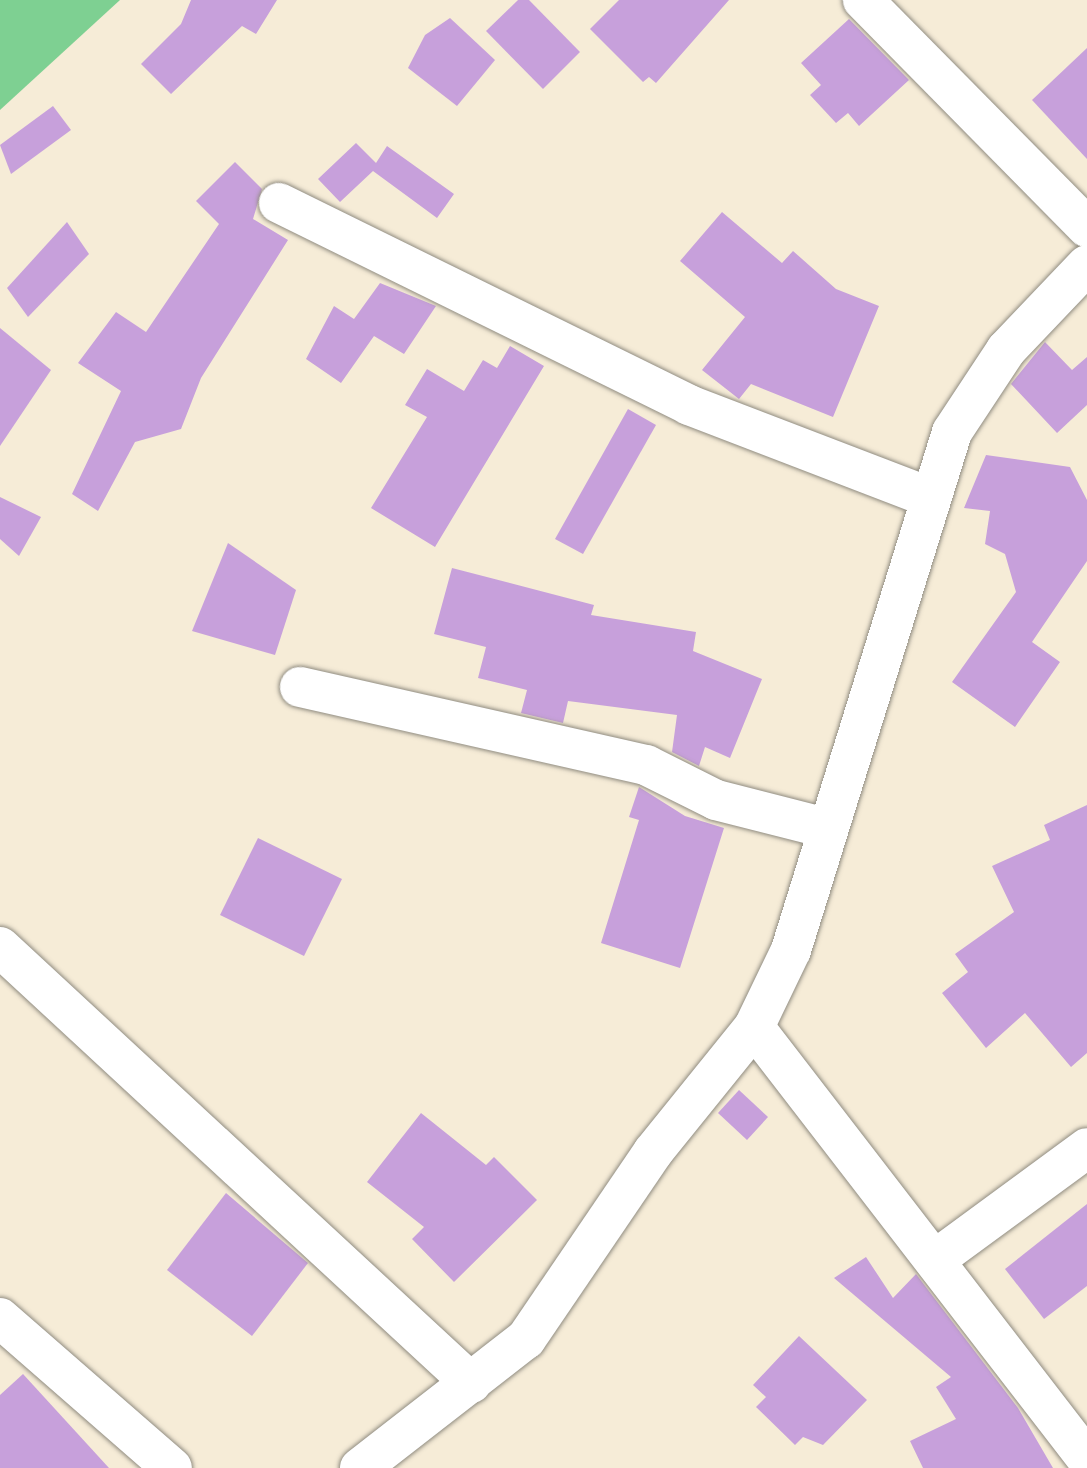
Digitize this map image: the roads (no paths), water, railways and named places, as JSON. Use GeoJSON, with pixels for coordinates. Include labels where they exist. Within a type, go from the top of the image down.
{"type":"FeatureCollection","features":[{"type":"Feature","properties":{"kind":"street"},"geometry":{"type":"LineString","coordinates":[[863,0],[1087,227]]}},
{"type":"Feature","properties":{"kind":"street"},"geometry":{"type":"LineString","coordinates":[[279,203],[689,405],[929,497]]}},
{"type":"Feature","properties":{"kind":"street"},"geometry":{"type":"LineString","coordinates":[[360,1468],[526,1339],[556,1302],[653,1152],[754,1027],[791,950],[929,497],[981,382],[1087,265]]}},
{"type":"Feature","properties":{"kind":"street"},"geometry":{"type":"LineString","coordinates":[[300,687],[646,765],[716,800],[826,828]]}},
{"type":"Feature","properties":{"kind":"street"},"geometry":{"type":"LineString","coordinates":[[0,947],[471,1383]]}},
{"type":"Feature","properties":{"kind":"street"},"geometry":{"type":"LineString","coordinates":[[754,1027],[936,1259],[1087,1459]]}},
{"type":"Feature","properties":{"kind":"street"},"geometry":{"type":"LineString","coordinates":[[936,1259],[1087,1148]]}},
{"type":"Feature","properties":{"kind":"street"},"geometry":{"type":"LineString","coordinates":[[0,1318],[172,1468]]}}]}
